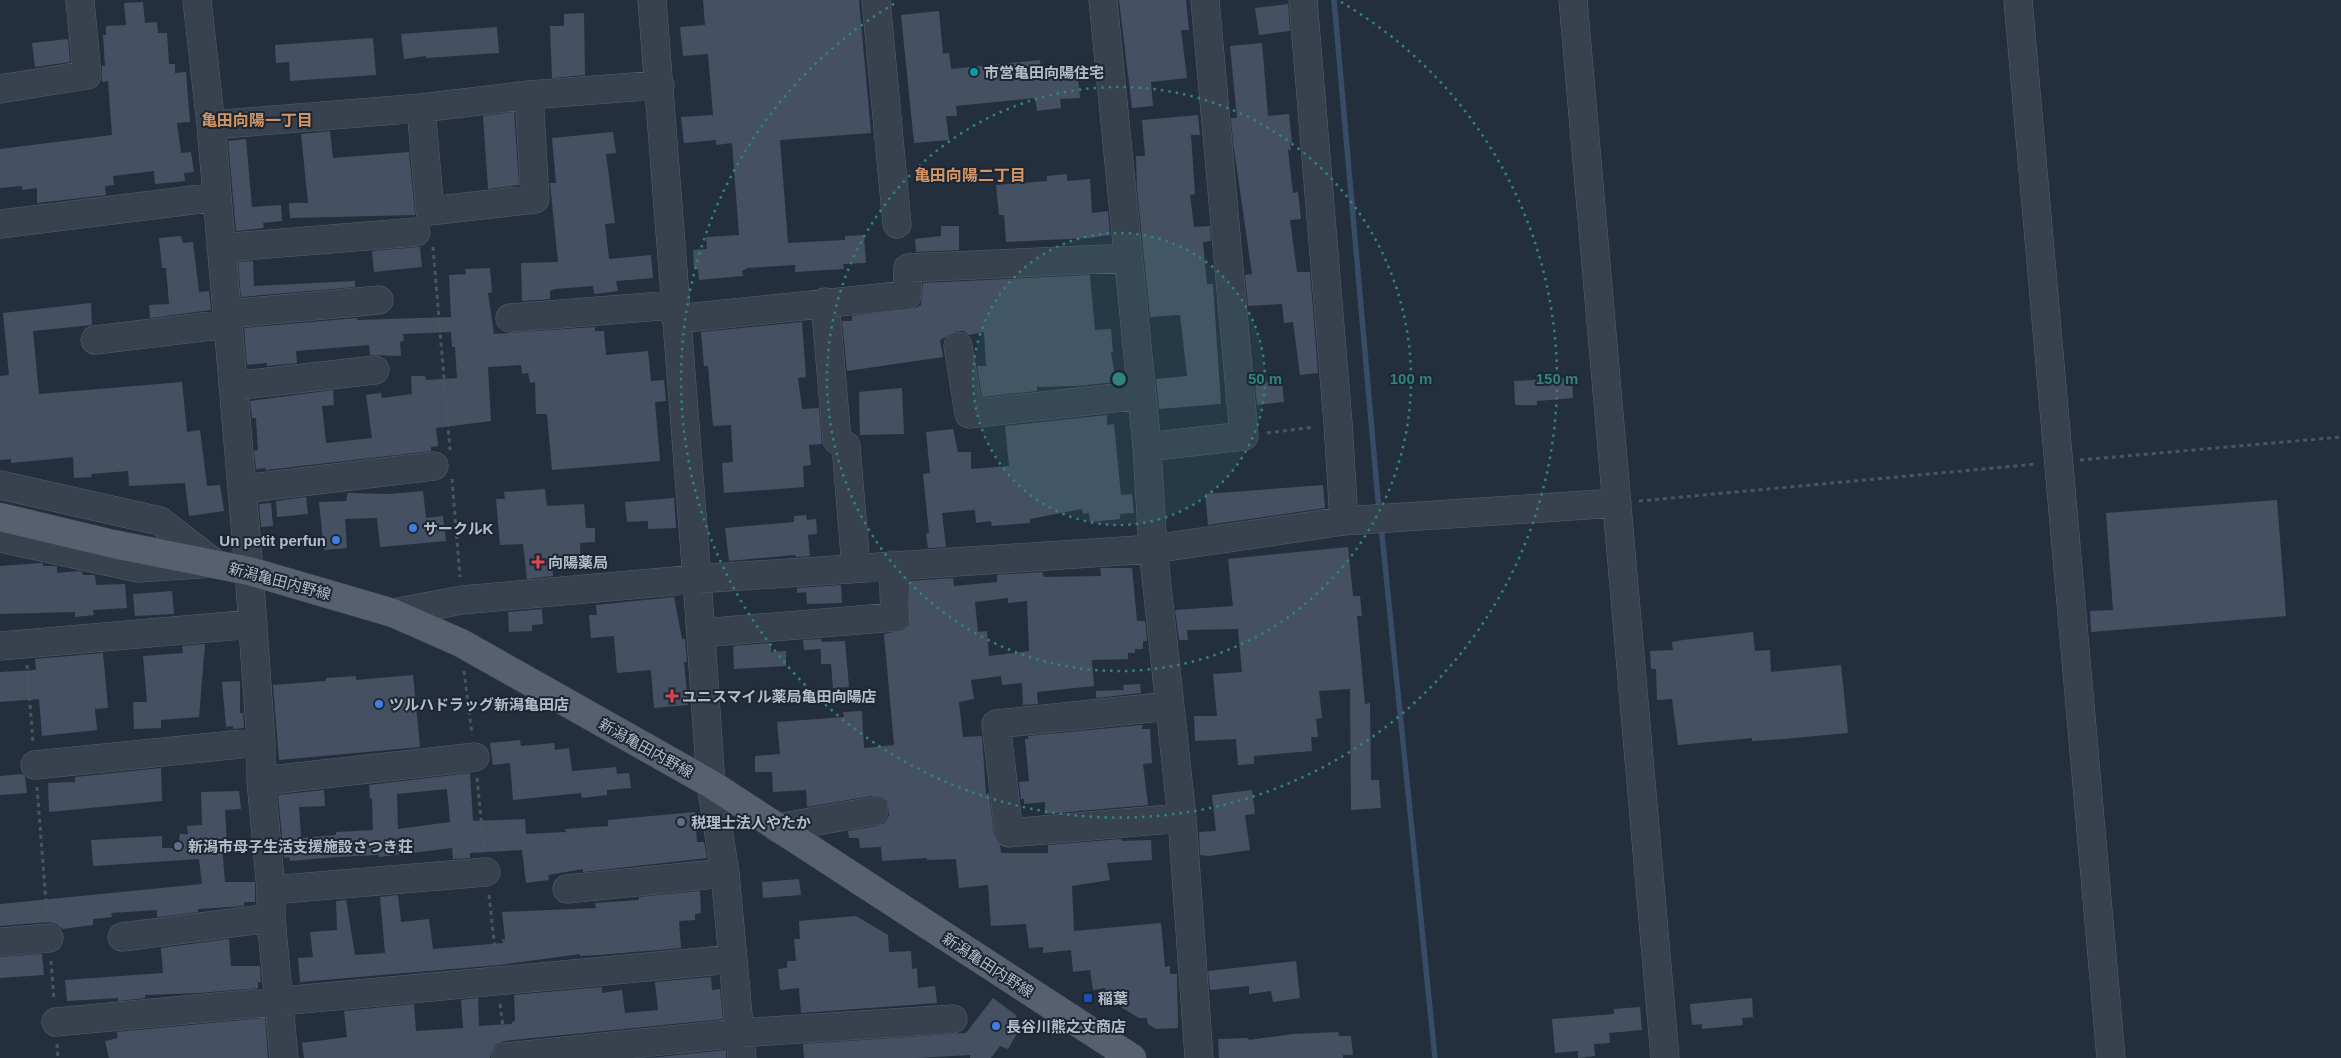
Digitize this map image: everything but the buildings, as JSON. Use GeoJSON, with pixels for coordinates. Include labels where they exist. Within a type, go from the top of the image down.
{"type":"FeatureCollection","features":[{"type":"Feature","properties":{"kind":"main road","name":"新潟亀田内野線"},"geometry":{"type":"LineString","coordinates":[[0,517],[113,544],[249,571],[392,614],[461,643],[711,784],[1132,1058]]}},
{"type":"Feature","properties":{"kind":"street"},"geometry":{"type":"LineString","coordinates":[[0,89],[87,75],[80,0]]}},
{"type":"Feature","properties":{"kind":"street"},"geometry":{"type":"LineString","coordinates":[[197,0],[211,125],[249,571],[261,742],[261,782],[284,1058]]}},
{"type":"Feature","properties":{"kind":"street"},"geometry":{"type":"LineString","coordinates":[[652,0],[660,85],[675,312],[697,579],[711,784],[725,873],[740,1046]]}},
{"type":"Feature","properties":{"kind":"street"},"geometry":{"type":"LineString","coordinates":[[876,0],[897,224]]}},
{"type":"Feature","properties":{"kind":"street"},"geometry":{"type":"LineString","coordinates":[[1104,0],[1147,447],[1153,549],[1182,818],[1199,1058]]}},
{"type":"Feature","properties":{"kind":"street"},"geometry":{"type":"LineString","coordinates":[[1147,447],[1244,436],[1205,0]]}},
{"type":"Feature","properties":{"kind":"street"},"geometry":{"type":"LineString","coordinates":[[1303,0],[1338,423],[1344,520]]}},
{"type":"Feature","properties":{"kind":"street"},"geometry":{"type":"LineString","coordinates":[[1573,0],[1664,1058]]}},
{"type":"Feature","properties":{"kind":"street"},"geometry":{"type":"LineString","coordinates":[[2018,0],[2111,1058]]}},
{"type":"Feature","properties":{"kind":"street"},"geometry":{"type":"LineString","coordinates":[[211,125],[422,108],[529,95],[660,85]]}},
{"type":"Feature","properties":{"kind":"street"},"geometry":{"type":"LineString","coordinates":[[221,248],[423,222],[535,199],[529,95]]}},
{"type":"Feature","properties":{"kind":"street"},"geometry":{"type":"LineString","coordinates":[[422,108],[423,222]]}},
{"type":"Feature","properties":{"kind":"street"},"geometry":{"type":"LineString","coordinates":[[0,224],[217,197]]}},
{"type":"Feature","properties":{"kind":"street"},"geometry":{"type":"LineString","coordinates":[[510,318],[675,312],[907,295],[908,268],[1128,258]]}},
{"type":"Feature","properties":{"kind":"street"},"geometry":{"type":"LineString","coordinates":[[95,340],[227,319],[379,300]]}},
{"type":"Feature","properties":{"kind":"street"},"geometry":{"type":"LineString","coordinates":[[824,302],[837,440],[846,446],[856,567]]}},
{"type":"Feature","properties":{"kind":"street"},"geometry":{"type":"LineString","coordinates":[[958,346],[969,414],[1142,395]]}},
{"type":"Feature","properties":{"kind":"street"},"geometry":{"type":"LineString","coordinates":[[233,386],[376,370]]}},
{"type":"Feature","properties":{"kind":"street"},"geometry":{"type":"LineString","coordinates":[[242,489],[445,465]]}},
{"type":"Feature","properties":{"kind":"street"},"geometry":{"type":"LineString","coordinates":[[0,486],[160,521],[214,564]]}},
{"type":"Feature","properties":{"kind":"street"},"geometry":{"type":"LineString","coordinates":[[392,614],[462,600],[697,579],[856,567],[1153,549],[1344,520],[1616,503]]}},
{"type":"Feature","properties":{"kind":"street"},"geometry":{"type":"LineString","coordinates":[[0,538],[138,568],[214,564]]}},
{"type":"Feature","properties":{"kind":"street"},"geometry":{"type":"LineString","coordinates":[[701,633],[895,616],[893,565]]}},
{"type":"Feature","properties":{"kind":"street"},"geometry":{"type":"LineString","coordinates":[[12,645],[253,624]]}},
{"type":"Feature","properties":{"kind":"street"},"geometry":{"type":"LineString","coordinates":[[1170,706],[996,724],[1009,833],[1182,818]]}},
{"type":"Feature","properties":{"kind":"street"},"geometry":{"type":"LineString","coordinates":[[35,765],[261,742]]}},
{"type":"Feature","properties":{"kind":"street"},"geometry":{"type":"LineString","coordinates":[[261,782],[475,757]]}},
{"type":"Feature","properties":{"kind":"street"},"geometry":{"type":"LineString","coordinates":[[777,828],[874,811]]}},
{"type":"Feature","properties":{"kind":"street"},"geometry":{"type":"LineString","coordinates":[[271,890],[486,872]]}},
{"type":"Feature","properties":{"kind":"street"},"geometry":{"type":"LineString","coordinates":[[567,889],[725,873]]}},
{"type":"Feature","properties":{"kind":"street"},"geometry":{"type":"LineString","coordinates":[[122,937],[271,918]]}},
{"type":"Feature","properties":{"kind":"street"},"geometry":{"type":"LineString","coordinates":[[0,942],[49,938]]}},
{"type":"Feature","properties":{"kind":"street"},"geometry":{"type":"LineString","coordinates":[[56,1022],[732,959]]}},
{"type":"Feature","properties":{"kind":"street"},"geometry":{"type":"LineString","coordinates":[[506,1057],[740,1046],[953,1019]]}},
{"type":"Feature","properties":{"kind":"path"},"geometry":{"type":"LineString","coordinates":[[423,222],[445,465],[462,600]]}},
{"type":"Feature","properties":{"kind":"path"},"geometry":{"type":"LineString","coordinates":[[1244,436],[1338,423]]}},
{"type":"Feature","properties":{"kind":"path"},"geometry":{"type":"LineString","coordinates":[[1616,503],[2060,461],[2341,437]]}},
{"type":"Feature","properties":{"kind":"path"},"geometry":{"type":"LineString","coordinates":[[12,645],[35,765],[58,1058]]}},
{"type":"Feature","properties":{"kind":"waterway"},"geometry":{"type":"LineString","coordinates":[[1334,0],[1379,511]]}},
{"type":"Feature","properties":{"kind":"waterway"},"geometry":{"type":"LineString","coordinates":[[1381,525],[1435,1058]]}},
{"type":"Feature","properties":{"kind":"place","name":"市営亀田向陽住宅"},"geometry":{"type":"Point","coordinates":[974,72]}},
{"type":"Feature","properties":{"kind":"place","name":"サークルK"},"geometry":{"type":"Point","coordinates":[413,528]}},
{"type":"Feature","properties":{"kind":"place","name":"Un petit perfun"},"geometry":{"type":"Point","coordinates":[336,540]}},
{"type":"Feature","properties":{"kind":"place","name":"向陽薬局"},"geometry":{"type":"Point","coordinates":[538,562]}},
{"type":"Feature","properties":{"kind":"place","name":"ユニスマイル薬局亀田向陽店"},"geometry":{"type":"Point","coordinates":[672,696]}},
{"type":"Feature","properties":{"kind":"place","name":"ツルハドラッグ新潟亀田店"},"geometry":{"type":"Point","coordinates":[379,704]}},
{"type":"Feature","properties":{"kind":"place","name":"税理士法人やたか"},"geometry":{"type":"Point","coordinates":[681,822]}},
{"type":"Feature","properties":{"kind":"place","name":"新潟市母子生活支援施設さつき荘"},"geometry":{"type":"Point","coordinates":[178,846]}},
{"type":"Feature","properties":{"kind":"place","name":"稲葉"},"geometry":{"type":"Point","coordinates":[1088,998]}},
{"type":"Feature","properties":{"kind":"place","name":"長谷川熊之丈商店"},"geometry":{"type":"Point","coordinates":[996,1026]}},
{"type":"Feature","properties":{"kind":"district","name":"亀田向陽一丁目"},"geometry":{"type":"Point","coordinates":[257,120]}},
{"type":"Feature","properties":{"kind":"district","name":"亀田向陽二丁目"},"geometry":{"type":"Point","coordinates":[970,175]}}]}
